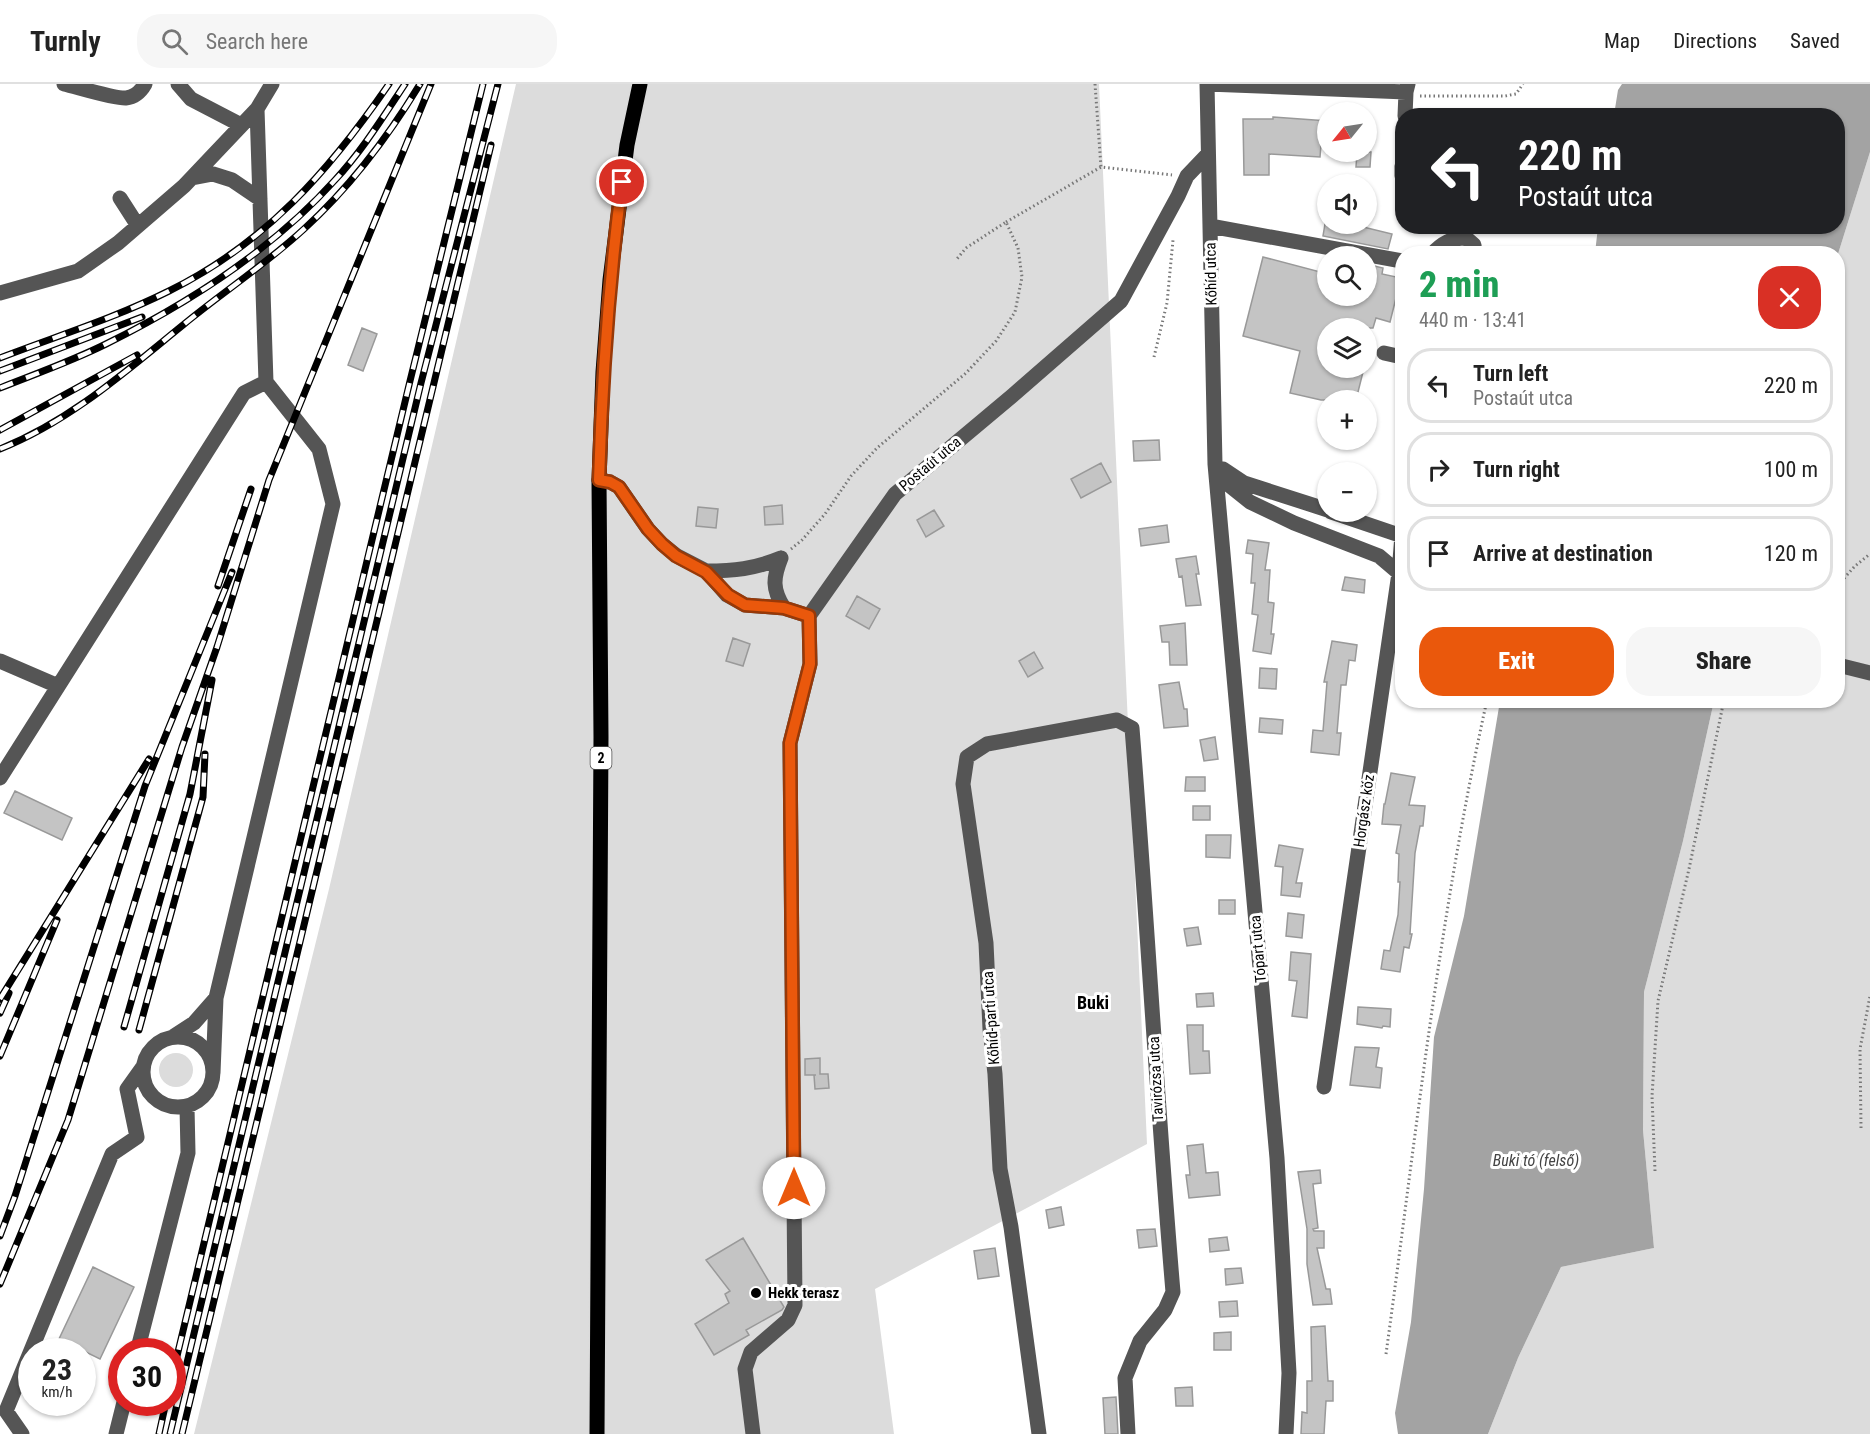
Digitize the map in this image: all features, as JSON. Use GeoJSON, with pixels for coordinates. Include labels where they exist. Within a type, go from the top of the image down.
{"type":"FeatureCollection","features":[{"type":"Feature","properties":{"kind":"main road","name":"2"},"geometry":{"type":"LineString","coordinates":[[597,1434],[601,737],[599,480],[603,372],[610,280],[627,145],[640,84]]}},
{"type":"Feature","properties":{"kind":"street"},"geometry":{"type":"LineString","coordinates":[[64,84],[124,98],[141,91],[145,84]]}},
{"type":"Feature","properties":{"kind":"street"},"geometry":{"type":"LineString","coordinates":[[178,84],[191,99],[242,125]]}},
{"type":"Feature","properties":{"kind":"street"},"geometry":{"type":"LineString","coordinates":[[1,294],[78,271],[118,243],[192,178],[256,109],[272,84]]}},
{"type":"Feature","properties":{"kind":"street"},"geometry":{"type":"LineString","coordinates":[[1207,84],[1407,88],[1406,108]]}},
{"type":"Feature","properties":{"kind":"street","name":"Kőhíd utca"},"geometry":{"type":"LineString","coordinates":[[1207,84],[1215,464]]}},
{"type":"Feature","properties":{"kind":"street"},"geometry":{"type":"LineString","coordinates":[[142,1068],[143,1080],[154,1099],[175,1108],[187,1107],[197,1102],[206,1094],[211,1084],[216,998],[333,504],[319,449],[266,382],[256,109]]}},
{"type":"Feature","properties":{"kind":"street","name":"Postaút utca"},"geometry":{"type":"LineString","coordinates":[[809,616],[895,494],[1120,301],[1187,176],[1208,154]]}},
{"type":"Feature","properties":{"kind":"street"},"geometry":{"type":"LineString","coordinates":[[192,178],[213,174],[232,180],[260,199]]}},
{"type":"Feature","properties":{"kind":"street"},"geometry":{"type":"LineString","coordinates":[[120,198],[138,226]]}},
{"type":"Feature","properties":{"kind":"street"},"geometry":{"type":"LineString","coordinates":[[1210,226],[1395,260]]}},
{"type":"Feature","properties":{"kind":"street"},"geometry":{"type":"LineString","coordinates":[[1441,246],[1454,238],[1466,238],[1474,246]]}},
{"type":"Feature","properties":{"kind":"street"},"geometry":{"type":"LineString","coordinates":[[1384,353],[1395,355]]}},
{"type":"Feature","properties":{"kind":"street"},"geometry":{"type":"LineString","coordinates":[[0,778],[244,393],[266,382]]}},
{"type":"Feature","properties":{"kind":"street"},"geometry":{"type":"LineString","coordinates":[[1215,464],[1244,483],[1317,507]]}},
{"type":"Feature","properties":{"kind":"street"},"geometry":{"type":"LineString","coordinates":[[1215,464],[1230,486],[1250,502],[1294,523],[1379,556],[1395,570]]}},
{"type":"Feature","properties":{"kind":"street","name":"Tópart utca"},"geometry":{"type":"LineString","coordinates":[[1215,464],[1277,1158],[1289,1373],[1286,1434]]}},
{"type":"Feature","properties":{"kind":"street"},"geometry":{"type":"LineString","coordinates":[[599,480],[619,487],[648,529],[662,544],[676,556],[706,572],[728,595],[745,605],[784,608],[809,616],[810,664],[790,743],[795,1305],[788,1320],[751,1352],[745,1369],[753,1434]]}},
{"type":"Feature","properties":{"kind":"street"},"geometry":{"type":"LineString","coordinates":[[1361,522],[1395,534]]}},
{"type":"Feature","properties":{"kind":"street"},"geometry":{"type":"LineString","coordinates":[[706,572],[733,571],[760,566],[781,558]]}},
{"type":"Feature","properties":{"kind":"street"},"geometry":{"type":"LineString","coordinates":[[781,558],[776,570],[774,585],[777,598],[784,608]]}},
{"type":"Feature","properties":{"kind":"street","name":"Horgász köz"},"geometry":{"type":"LineString","coordinates":[[1324,1087],[1395,600]]}},
{"type":"Feature","properties":{"kind":"street"},"geometry":{"type":"LineString","coordinates":[[0,661],[58,686]]}},
{"type":"Feature","properties":{"kind":"street"},"geometry":{"type":"LineString","coordinates":[[1845,667],[1870,674]]}},
{"type":"Feature","properties":{"kind":"street","name":"Kőhíd-parti utca"},"geometry":{"type":"LineString","coordinates":[[1039,1434],[1011,1227],[1000,1169],[986,943],[963,784],[967,757],[987,744],[1117,720]]}},
{"type":"Feature","properties":{"kind":"street","name":"Tavirózsa utca"},"geometry":{"type":"LineString","coordinates":[[1117,720],[1132,728],[1147,921],[1159,1126],[1173,1292],[1165,1310],[1140,1341],[1125,1378],[1128,1434]]}},
{"type":"Feature","properties":{"kind":"street"},"geometry":{"type":"LineString","coordinates":[[174,1036],[194,1023],[216,998]]}},
{"type":"Feature","properties":{"kind":"street"},"geometry":{"type":"LineString","coordinates":[[22,1434],[6,1411],[112,1154],[136,1137],[127,1089],[142,1068],[153,1046],[162,1039],[174,1036],[186,1037],[197,1042],[206,1050],[212,1061],[213,1073]]}},
{"type":"Feature","properties":{"kind":"street"},"geometry":{"type":"LineString","coordinates":[[141,1338],[188,1153],[187,1107]]}},
{"type":"Feature","properties":{"kind":"street"},"geometry":{"type":"LineString","coordinates":[[116,1434],[120,1416]]}},
{"type":"Feature","properties":{"kind":"path"},"geometry":{"type":"LineString","coordinates":[[1095,84],[1101,167]]}},
{"type":"Feature","properties":{"kind":"path"},"geometry":{"type":"LineString","coordinates":[[956,260],[966,248],[1006,222],[1101,167],[1187,176]]}},
{"type":"Feature","properties":{"kind":"path"},"geometry":{"type":"LineString","coordinates":[[781,558],[802,540],[825,514],[851,476],[878,448],[966,373],[996,341],[1016,312],[1022,276],[1018,248],[1006,222]]}},
{"type":"Feature","properties":{"kind":"path"},"geometry":{"type":"LineString","coordinates":[[1154,357],[1167,303],[1174,232]]}},
{"type":"Feature","properties":{"kind":"path"},"geometry":{"type":"LineString","coordinates":[[1845,577],[1870,554]]}},
{"type":"Feature","properties":{"kind":"path"},"geometry":{"type":"LineString","coordinates":[[1386,1354],[1442,946],[1473,764],[1485,708]]}},
{"type":"Feature","properties":{"kind":"path"},"geometry":{"type":"LineString","coordinates":[[1655,1171],[1652,1096],[1658,1001],[1689,870],[1722,708]]}},
{"type":"Feature","properties":{"kind":"path"},"geometry":{"type":"LineString","coordinates":[[1861,1128],[1860,1049],[1870,996]]}},
{"type":"Feature","properties":{"kind":"shaded area"},"geometry":{"type":"Polygon","coordinates":[[[516,84],[1099,84],[1147,1144],[875,1289],[894,1434],[194,1434],[329,889],[516,84]]]}},
{"type":"Feature","properties":{"kind":"shaded area"},"geometry":{"type":"Polygon","coordinates":[[[1870,152],[1870,1434],[1488,1434],[1518,1358],[1561,1267],[1654,1248],[1643,1130],[1644,992],[1683,841],[1712,708],[1845,708],[1845,246],[1841,246],[1870,152]]]}},
{"type":"Feature","properties":{"kind":"shaded area"},"geometry":{"type":"Polygon","coordinates":[[[176,1053],[188,1058],[193,1070],[188,1082],[176,1087],[164,1082],[159,1070],[164,1058],[176,1053]]]}},
{"type":"Feature","properties":{"kind":"water"},"geometry":{"type":"Polygon","coordinates":[[[1622,84],[1870,84],[1870,152],[1845,232],[1845,108],[1615,108],[1618,90],[1622,84]]]}},
{"type":"Feature","properties":{"kind":"water"},"geometry":{"type":"Polygon","coordinates":[[[1597,234],[1844,234],[1841,246],[1596,246],[1597,234]]]}},
{"type":"Feature","properties":{"kind":"water","name":"Buki tó (felső)"},"geometry":{"type":"Polygon","coordinates":[[[1499,708],[1712,708],[1683,841],[1644,992],[1643,1130],[1654,1248],[1561,1267],[1518,1358],[1488,1434],[1398,1434],[1395,1413],[1411,1322],[1424,1189],[1434,1037],[1464,916],[1499,708]]]}},
{"type":"Feature","properties":{"kind":"building"},"geometry":{"type":"Polygon","coordinates":[[[1273,117],[1317,120],[1317,157],[1269,154],[1269,175],[1244,175],[1243,119],[1273,119],[1273,117]]]}},
{"type":"Feature","properties":{"kind":"building"},"geometry":{"type":"Polygon","coordinates":[[[1356,162],[1370,162],[1370,167],[1356,167],[1356,162]]]}},
{"type":"Feature","properties":{"kind":"building"},"geometry":{"type":"Polygon","coordinates":[[[1377,230],[1392,234],[1388,249],[1323,236],[1323,234],[1377,234],[1377,230]]]}},
{"type":"Feature","properties":{"kind":"building"},"geometry":{"type":"Polygon","coordinates":[[[1263,257],[1317,271],[1317,306],[1377,306],[1377,267],[1383,268],[1382,274],[1395,277],[1395,302],[1390,322],[1377,318],[1317,318],[1317,378],[1362,378],[1358,390],[1317,390],[1317,399],[1290,393],[1300,351],[1243,336],[1263,257]]]}},
{"type":"Feature","properties":{"kind":"building"},"geometry":{"type":"Polygon","coordinates":[[[362,328],[377,334],[363,371],[348,365],[362,328]]]}},
{"type":"Feature","properties":{"kind":"building"},"geometry":{"type":"Polygon","coordinates":[[[1159,440],[1160,460],[1134,461],[1133,441],[1159,440]]]}},
{"type":"Feature","properties":{"kind":"building"},"geometry":{"type":"Polygon","coordinates":[[[1101,463],[1111,482],[1081,498],[1071,479],[1101,463]]]}},
{"type":"Feature","properties":{"kind":"building"},"geometry":{"type":"Polygon","coordinates":[[[782,505],[783,524],[765,525],[764,507],[782,505]]]}},
{"type":"Feature","properties":{"kind":"building"},"geometry":{"type":"Polygon","coordinates":[[[698,507],[718,509],[716,528],[696,526],[698,507]]]}},
{"type":"Feature","properties":{"kind":"building"},"geometry":{"type":"Polygon","coordinates":[[[934,510],[944,526],[926,537],[917,520],[934,510]]]}},
{"type":"Feature","properties":{"kind":"building"},"geometry":{"type":"Polygon","coordinates":[[[1167,525],[1169,542],[1141,546],[1139,529],[1167,525]]]}},
{"type":"Feature","properties":{"kind":"building"},"geometry":{"type":"Polygon","coordinates":[[[1248,540],[1269,543],[1265,570],[1270,570],[1268,602],[1274,603],[1271,634],[1274,634],[1271,654],[1253,651],[1258,615],[1252,614],[1255,583],[1251,583],[1253,554],[1246,553],[1248,540]]]}},
{"type":"Feature","properties":{"kind":"building"},"geometry":{"type":"Polygon","coordinates":[[[1196,556],[1199,574],[1196,574],[1201,605],[1186,606],[1182,576],[1179,577],[1176,559],[1196,556]]]}},
{"type":"Feature","properties":{"kind":"building"},"geometry":{"type":"Polygon","coordinates":[[[1345,577],[1365,580],[1364,593],[1342,590],[1345,577]]]}},
{"type":"Feature","properties":{"kind":"building"},"geometry":{"type":"Polygon","coordinates":[[[857,596],[880,609],[869,629],[846,616],[857,596]]]}},
{"type":"Feature","properties":{"kind":"building"},"geometry":{"type":"Polygon","coordinates":[[[1185,623],[1187,665],[1170,665],[1169,642],[1162,642],[1160,626],[1185,623]]]}},
{"type":"Feature","properties":{"kind":"building"},"geometry":{"type":"Polygon","coordinates":[[[733,638],[750,644],[743,666],[726,661],[733,638]]]}},
{"type":"Feature","properties":{"kind":"building"},"geometry":{"type":"Polygon","coordinates":[[[1332,641],[1357,645],[1355,661],[1349,660],[1346,685],[1341,685],[1337,733],[1341,733],[1339,755],[1311,752],[1313,730],[1323,731],[1327,682],[1324,682],[1332,641]]]}},
{"type":"Feature","properties":{"kind":"building"},"geometry":{"type":"Polygon","coordinates":[[[1034,652],[1043,668],[1028,677],[1019,661],[1034,652]]]}},
{"type":"Feature","properties":{"kind":"building"},"geometry":{"type":"Polygon","coordinates":[[[1260,668],[1277,669],[1276,689],[1259,688],[1260,668]]]}},
{"type":"Feature","properties":{"kind":"building"},"geometry":{"type":"Polygon","coordinates":[[[1179,682],[1184,709],[1187,709],[1188,726],[1164,728],[1159,685],[1179,682]]]}},
{"type":"Feature","properties":{"kind":"building"},"geometry":{"type":"Polygon","coordinates":[[[1260,718],[1283,720],[1282,734],[1259,732],[1260,718]]]}},
{"type":"Feature","properties":{"kind":"building"},"geometry":{"type":"Polygon","coordinates":[[[1215,737],[1218,759],[1204,761],[1200,740],[1215,737]]]}},
{"type":"Feature","properties":{"kind":"building"},"geometry":{"type":"Polygon","coordinates":[[[1391,773],[1415,777],[1409,805],[1425,806],[1423,826],[1420,826],[1415,853],[1410,934],[1412,934],[1409,948],[1404,947],[1400,972],[1381,969],[1384,950],[1390,951],[1398,915],[1400,882],[1398,882],[1399,854],[1396,853],[1401,825],[1382,824],[1391,773]]]}},
{"type":"Feature","properties":{"kind":"building"},"geometry":{"type":"Polygon","coordinates":[[[1186,777],[1205,777],[1205,791],[1185,791],[1186,777]]]}},
{"type":"Feature","properties":{"kind":"building"},"geometry":{"type":"Polygon","coordinates":[[[15,791],[72,818],[62,840],[4,813],[15,791]]]}},
{"type":"Feature","properties":{"kind":"building"},"geometry":{"type":"Polygon","coordinates":[[[1193,806],[1210,806],[1210,820],[1193,820],[1193,806]]]}},
{"type":"Feature","properties":{"kind":"building"},"geometry":{"type":"Polygon","coordinates":[[[1206,835],[1231,835],[1230,858],[1206,857],[1206,835]]]}},
{"type":"Feature","properties":{"kind":"building"},"geometry":{"type":"Polygon","coordinates":[[[1279,845],[1303,849],[1296,883],[1302,883],[1300,897],[1281,895],[1283,867],[1275,866],[1279,845]]]}},
{"type":"Feature","properties":{"kind":"building"},"geometry":{"type":"Polygon","coordinates":[[[1219,900],[1235,900],[1235,914],[1219,914],[1219,900]]]}},
{"type":"Feature","properties":{"kind":"building"},"geometry":{"type":"Polygon","coordinates":[[[1288,913],[1304,915],[1302,938],[1286,936],[1288,913]]]}},
{"type":"Feature","properties":{"kind":"building"},"geometry":{"type":"Polygon","coordinates":[[[1198,927],[1201,944],[1187,946],[1184,929],[1198,927]]]}},
{"type":"Feature","properties":{"kind":"building"},"geometry":{"type":"Polygon","coordinates":[[[1291,952],[1311,954],[1307,1018],[1292,1016],[1297,981],[1289,980],[1291,952]]]}},
{"type":"Feature","properties":{"kind":"building"},"geometry":{"type":"Polygon","coordinates":[[[1213,993],[1214,1006],[1197,1007],[1196,994],[1213,993]]]}},
{"type":"Feature","properties":{"kind":"building"},"geometry":{"type":"Polygon","coordinates":[[[1358,1007],[1391,1009],[1390,1027],[1357,1024],[1358,1007]]]}},
{"type":"Feature","properties":{"kind":"building"},"geometry":{"type":"Polygon","coordinates":[[[1187,1025],[1203,1025],[1203,1051],[1209,1051],[1210,1073],[1190,1074],[1187,1025]]]}},
{"type":"Feature","properties":{"kind":"building"},"geometry":{"type":"Polygon","coordinates":[[[1355,1047],[1379,1048],[1376,1067],[1382,1068],[1380,1088],[1350,1085],[1355,1047]]]}},
{"type":"Feature","properties":{"kind":"building"},"geometry":{"type":"Polygon","coordinates":[[[820,1058],[820,1074],[828,1074],[829,1088],[815,1089],[814,1075],[805,1075],[805,1059],[820,1058]]]}},
{"type":"Feature","properties":{"kind":"building"},"geometry":{"type":"Polygon","coordinates":[[[1203,1144],[1206,1173],[1218,1172],[1220,1195],[1189,1198],[1186,1175],[1190,1175],[1187,1146],[1203,1144]]]}},
{"type":"Feature","properties":{"kind":"building"},"geometry":{"type":"Polygon","coordinates":[[[1320,1170],[1321,1183],[1313,1184],[1318,1228],[1313,1229],[1324,1231],[1324,1248],[1317,1248],[1326,1289],[1330,1289],[1332,1304],[1313,1305],[1307,1264],[1307,1229],[1298,1172],[1320,1170]]]}},
{"type":"Feature","properties":{"kind":"building"},"geometry":{"type":"Polygon","coordinates":[[[1061,1207],[1064,1225],[1049,1228],[1046,1210],[1061,1207]]]}},
{"type":"Feature","properties":{"kind":"building"},"geometry":{"type":"Polygon","coordinates":[[[1155,1229],[1157,1246],[1139,1248],[1137,1230],[1155,1229]]]}},
{"type":"Feature","properties":{"kind":"building"},"geometry":{"type":"Polygon","coordinates":[[[1227,1237],[1229,1250],[1210,1252],[1209,1239],[1227,1237]]]}},
{"type":"Feature","properties":{"kind":"building"},"geometry":{"type":"Polygon","coordinates":[[[743,1238],[784,1307],[746,1330],[749,1335],[714,1355],[695,1324],[729,1303],[725,1294],[730,1291],[706,1260],[743,1238]]]}},
{"type":"Feature","properties":{"kind":"building"},"geometry":{"type":"Polygon","coordinates":[[[995,1248],[999,1276],[978,1279],[974,1251],[995,1248]]]}},
{"type":"Feature","properties":{"kind":"building"},"geometry":{"type":"Polygon","coordinates":[[[93,1267],[134,1287],[100,1359],[96,1357],[96,1338],[59,1338],[93,1267]]]}},
{"type":"Feature","properties":{"kind":"building"},"geometry":{"type":"Polygon","coordinates":[[[1241,1268],[1243,1283],[1226,1285],[1225,1269],[1241,1268]]]}},
{"type":"Feature","properties":{"kind":"building"},"geometry":{"type":"Polygon","coordinates":[[[1237,1301],[1238,1316],[1220,1317],[1219,1302],[1237,1301]]]}},
{"type":"Feature","properties":{"kind":"building"},"geometry":{"type":"Polygon","coordinates":[[[1325,1326],[1328,1381],[1333,1381],[1333,1401],[1326,1401],[1324,1434],[1301,1434],[1302,1412],[1307,1413],[1307,1381],[1312,1381],[1311,1327],[1325,1326]]]}},
{"type":"Feature","properties":{"kind":"building"},"geometry":{"type":"Polygon","coordinates":[[[1231,1332],[1231,1350],[1214,1350],[1214,1333],[1231,1332]]]}},
{"type":"Feature","properties":{"kind":"building"},"geometry":{"type":"Polygon","coordinates":[[[1192,1387],[1193,1406],[1176,1406],[1175,1388],[1192,1387]]]}},
{"type":"Feature","properties":{"kind":"building"},"geometry":{"type":"Polygon","coordinates":[[[1116,1397],[1118,1434],[1105,1434],[1103,1398],[1116,1397]]]}},
{"type":"Feature","properties":{"kind":"railway"},"geometry":{"type":"LineString","coordinates":[[0,358],[149,301],[204,272],[236,251],[293,202],[319,175],[389,84]]}},
{"type":"Feature","properties":{"kind":"railway"},"geometry":{"type":"LineString","coordinates":[[0,388],[80,356],[137,328],[198,293],[257,252],[310,205],[345,169],[372,134],[405,84]]}},
{"type":"Feature","properties":{"kind":"railway"},"geometry":{"type":"LineString","coordinates":[[0,449],[26,438],[96,394],[290,242],[352,179],[395,123],[420,84]]}},
{"type":"Feature","properties":{"kind":"railway"},"geometry":{"type":"LineString","coordinates":[[0,1284],[68,1120],[182,747],[217,647],[269,480],[431,84]]}},
{"type":"Feature","properties":{"kind":"railway"},"geometry":{"type":"LineString","coordinates":[[181,1338],[483,84]]}},
{"type":"Feature","properties":{"kind":"railway"},"geometry":{"type":"LineString","coordinates":[[170,1434],[421,383],[498,84]]}},
{"type":"Feature","properties":{"kind":"railway"},"geometry":{"type":"LineString","coordinates":[[182,1434],[491,145]]}},
{"type":"Feature","properties":{"kind":"railway"},"geometry":{"type":"LineString","coordinates":[[0,371],[142,317]]}},
{"type":"Feature","properties":{"kind":"railway"},"geometry":{"type":"LineString","coordinates":[[0,430],[137,355]]}},
{"type":"Feature","properties":{"kind":"railway"},"geometry":{"type":"LineString","coordinates":[[218,586],[251,489]]}},
{"type":"Feature","properties":{"kind":"railway"},"geometry":{"type":"LineString","coordinates":[[0,1236],[15,1196],[145,786],[232,572]]}},
{"type":"Feature","properties":{"kind":"railway"},"geometry":{"type":"LineString","coordinates":[[124,1027],[190,794],[212,680]]}},
{"type":"Feature","properties":{"kind":"railway"},"geometry":{"type":"LineString","coordinates":[[139,1030],[203,797],[205,754]]}},
{"type":"Feature","properties":{"kind":"railway"},"geometry":{"type":"LineString","coordinates":[[0,999],[149,759]]}},
{"type":"Feature","properties":{"kind":"railway"},"geometry":{"type":"LineString","coordinates":[[0,1056],[57,920]]}},
{"type":"Feature","properties":{"kind":"railway"},"geometry":{"type":"LineString","coordinates":[[0,1013],[9,993]]}},
{"type":"Feature","properties":{"kind":"railway"},"geometry":{"type":"LineString","coordinates":[[159,1434],[163,1416]]}},
{"type":"Feature","properties":{"kind":"place","name":"Hekk terasz"},"geometry":{"type":"Point","coordinates":[756,1293]}},
{"type":"Feature","properties":{"kind":"district","name":"Buki"},"geometry":{"type":"Point","coordinates":[1093,1003]}},
{"type":"Feature","properties":{"kind":"route"},"geometry":{"type":"LineString","coordinates":[[622,182],[610,280],[603,372],[599,480],[619,487],[648,529],[662,544],[676,556],[706,572],[728,595],[745,605],[784,608],[809,616],[810,664],[790,743],[794,1188]]}}]}
